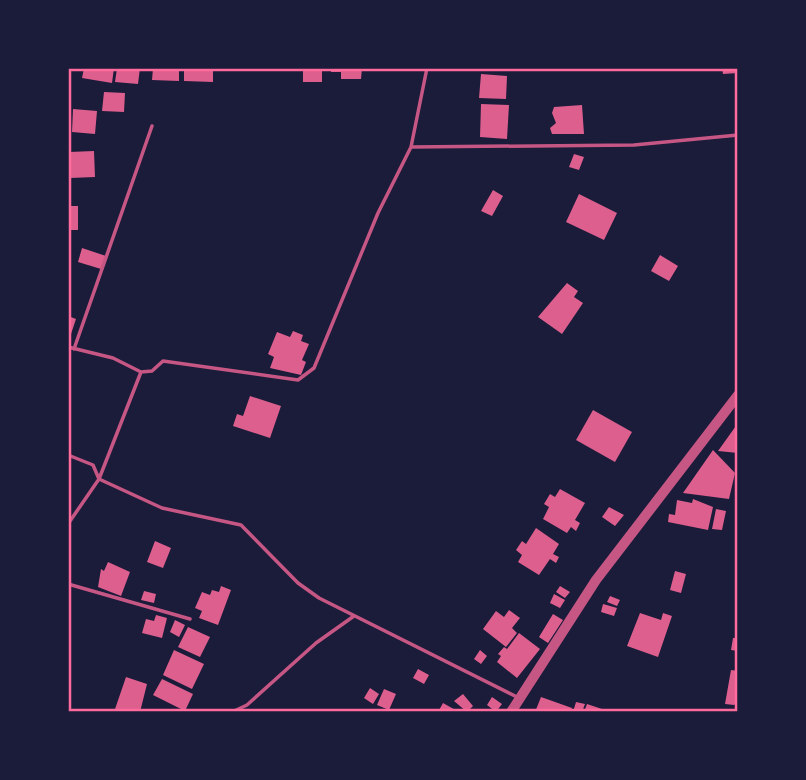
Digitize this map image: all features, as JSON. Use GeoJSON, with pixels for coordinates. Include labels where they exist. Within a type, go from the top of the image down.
{"type":"FeatureCollection","features":[{"type":"Feature","properties":{"kind":"street"},"geometry":{"type":"LineString","coordinates":[[511,712],[596,580],[738,395]]}},
{"type":"Feature","properties":{"kind":"lane"},"geometry":{"type":"LineString","coordinates":[[68,347],[113,358],[141,372],[152,372],[163,361],[298,380],[314,368],[379,213],[411,147],[427,68]]}},
{"type":"Feature","properties":{"kind":"lane"},"geometry":{"type":"LineString","coordinates":[[74,349],[152,126]]}},
{"type":"Feature","properties":{"kind":"lane"},"geometry":{"type":"LineString","coordinates":[[411,147],[634,145],[738,135]]}},
{"type":"Feature","properties":{"kind":"lane"},"geometry":{"type":"LineString","coordinates":[[68,524],[99,479],[141,372]]}},
{"type":"Feature","properties":{"kind":"lane"},"geometry":{"type":"LineString","coordinates":[[68,455],[93,465],[99,479],[162,508],[241,525],[298,583],[354,616],[519,698]]}},
{"type":"Feature","properties":{"kind":"lane"},"geometry":{"type":"LineString","coordinates":[[68,584],[109,598],[190,619]]}},
{"type":"Feature","properties":{"kind":"lane"},"geometry":{"type":"LineString","coordinates":[[232,712],[247,705],[316,643],[354,616]]}},
{"type":"Feature","properties":{"kind":"building"},"geometry":{"type":"Polygon","coordinates":[[[84,68],[114,68],[112,83],[82,78],[84,68]]]}},
{"type":"Feature","properties":{"kind":"building"},"geometry":{"type":"Polygon","coordinates":[[[117,68],[140,68],[138,84],[115,82],[117,68]]]}},
{"type":"Feature","properties":{"kind":"building"},"geometry":{"type":"Polygon","coordinates":[[[153,68],[179,68],[179,81],[152,80],[153,68]]]}},
{"type":"Feature","properties":{"kind":"building"},"geometry":{"type":"Polygon","coordinates":[[[184,68],[213,68],[213,82],[184,81],[184,68]]]}},
{"type":"Feature","properties":{"kind":"building"},"geometry":{"type":"Polygon","coordinates":[[[303,68],[322,68],[322,82],[303,82],[303,68]]]}},
{"type":"Feature","properties":{"kind":"building"},"geometry":{"type":"Polygon","coordinates":[[[331,68],[362,68],[361,79],[341,79],[341,72],[331,72],[331,68]]]}},
{"type":"Feature","properties":{"kind":"building"},"geometry":{"type":"Polygon","coordinates":[[[722,68],[738,68],[738,73],[723,74],[722,68]]]}},
{"type":"Feature","properties":{"kind":"building"},"geometry":{"type":"Polygon","coordinates":[[[481,74],[507,76],[506,99],[479,98],[481,74]]]}},
{"type":"Feature","properties":{"kind":"building"},"geometry":{"type":"Polygon","coordinates":[[[104,92],[125,93],[124,112],[102,111],[104,92]]]}},
{"type":"Feature","properties":{"kind":"building"},"geometry":{"type":"Polygon","coordinates":[[[481,104],[509,105],[507,139],[480,137],[481,104]]]}},
{"type":"Feature","properties":{"kind":"building"},"geometry":{"type":"Polygon","coordinates":[[[582,105],[584,134],[552,134],[550,128],[556,123],[552,113],[554,107],[582,105]]]}},
{"type":"Feature","properties":{"kind":"building"},"geometry":{"type":"Polygon","coordinates":[[[73,109],[97,111],[95,134],[72,132],[73,109]]]}},
{"type":"Feature","properties":{"kind":"building"},"geometry":{"type":"Polygon","coordinates":[[[94,151],[95,177],[70,178],[69,152],[94,151]]]}},
{"type":"Feature","properties":{"kind":"building"},"geometry":{"type":"Polygon","coordinates":[[[574,154],[584,157],[579,170],[569,167],[574,154]]]}},
{"type":"Feature","properties":{"kind":"building"},"geometry":{"type":"Polygon","coordinates":[[[493,190],[503,196],[492,216],[481,211],[493,190]]]}},
{"type":"Feature","properties":{"kind":"building"},"geometry":{"type":"Polygon","coordinates":[[[579,194],[617,213],[604,240],[566,222],[579,194]]]}},
{"type":"Feature","properties":{"kind":"building"},"geometry":{"type":"Polygon","coordinates":[[[68,206],[78,206],[78,230],[68,230],[68,206]]]}},
{"type":"Feature","properties":{"kind":"building"},"geometry":{"type":"Polygon","coordinates":[[[82,248],[106,256],[101,269],[78,262],[82,248]]]}},
{"type":"Feature","properties":{"kind":"building"},"geometry":{"type":"Polygon","coordinates":[[[660,255],[678,266],[669,281],[651,271],[660,255]]]}},
{"type":"Feature","properties":{"kind":"building"},"geometry":{"type":"Polygon","coordinates":[[[567,283],[578,291],[574,297],[583,303],[562,334],[538,317],[567,283]]]}},
{"type":"Feature","properties":{"kind":"building"},"geometry":{"type":"Polygon","coordinates":[[[68,316],[76,319],[69,340],[68,340],[68,316]]]}},
{"type":"Feature","properties":{"kind":"building"},"geometry":{"type":"Polygon","coordinates":[[[293,331],[303,335],[301,341],[309,344],[302,360],[306,362],[301,375],[270,368],[274,357],[268,354],[277,332],[290,337],[293,331]]]}},
{"type":"Feature","properties":{"kind":"building"},"geometry":{"type":"Polygon","coordinates":[[[250,396],[281,406],[270,438],[233,426],[237,414],[243,416],[250,396]]]}},
{"type":"Feature","properties":{"kind":"building"},"geometry":{"type":"Polygon","coordinates":[[[593,410],[632,432],[615,462],[576,440],[593,410]]]}},
{"type":"Feature","properties":{"kind":"building"},"geometry":{"type":"Polygon","coordinates":[[[738,423],[738,453],[718,451],[738,423]]]}},
{"type":"Feature","properties":{"kind":"building"},"geometry":{"type":"Polygon","coordinates":[[[713,450],[735,473],[729,499],[683,493],[713,450]]]}},
{"type":"Feature","properties":{"kind":"building"},"geometry":{"type":"Polygon","coordinates":[[[560,489],[585,503],[575,520],[580,523],[576,531],[571,527],[567,533],[543,519],[549,507],[544,504],[550,494],[555,497],[560,489]]]}},
{"type":"Feature","properties":{"kind":"building"},"geometry":{"type":"Polygon","coordinates":[[[693,499],[713,507],[708,530],[668,522],[669,514],[675,515],[677,500],[692,503],[693,499]]]}},
{"type":"Feature","properties":{"kind":"building"},"geometry":{"type":"Polygon","coordinates":[[[609,507],[624,515],[615,526],[602,517],[609,507]]]}},
{"type":"Feature","properties":{"kind":"building"},"geometry":{"type":"Polygon","coordinates":[[[716,509],[726,511],[722,530],[712,529],[716,509]]]}},
{"type":"Feature","properties":{"kind":"building"},"geometry":{"type":"Polygon","coordinates":[[[536,528],[559,544],[553,554],[559,557],[556,563],[550,559],[539,575],[518,562],[522,555],[516,550],[522,541],[526,544],[536,528]]]}},
{"type":"Feature","properties":{"kind":"building"},"geometry":{"type":"Polygon","coordinates":[[[155,541],[171,548],[163,568],[147,562],[155,541]]]}},
{"type":"Feature","properties":{"kind":"building"},"geometry":{"type":"Polygon","coordinates":[[[108,562],[130,572],[121,596],[98,587],[101,569],[104,571],[108,562]]]}},
{"type":"Feature","properties":{"kind":"building"},"geometry":{"type":"Polygon","coordinates":[[[675,571],[686,574],[681,593],[670,590],[675,571]]]}},
{"type":"Feature","properties":{"kind":"building"},"geometry":{"type":"Polygon","coordinates":[[[221,586],[231,590],[218,625],[199,618],[202,611],[195,608],[202,592],[210,595],[212,590],[219,592],[221,586]]]}},
{"type":"Feature","properties":{"kind":"building"},"geometry":{"type":"Polygon","coordinates":[[[560,586],[570,592],[565,598],[556,592],[560,586]]]}},
{"type":"Feature","properties":{"kind":"building"},"geometry":{"type":"Polygon","coordinates":[[[144,591],[156,594],[154,603],[141,600],[144,591]]]}},
{"type":"Feature","properties":{"kind":"building"},"geometry":{"type":"Polygon","coordinates":[[[554,594],[565,600],[560,608],[550,603],[554,594]]]}},
{"type":"Feature","properties":{"kind":"building"},"geometry":{"type":"Polygon","coordinates":[[[610,596],[620,600],[617,606],[607,602],[610,596]]]}},
{"type":"Feature","properties":{"kind":"building"},"geometry":{"type":"Polygon","coordinates":[[[603,604],[617,608],[614,616],[601,612],[603,604]]]}},
{"type":"Feature","properties":{"kind":"building"},"geometry":{"type":"Polygon","coordinates":[[[509,610],[520,618],[512,628],[517,633],[506,647],[483,629],[496,611],[504,617],[509,610]]]}},
{"type":"Feature","properties":{"kind":"building"},"geometry":{"type":"Polygon","coordinates":[[[640,613],[661,620],[663,613],[672,616],[658,657],[627,646],[640,613]]]}},
{"type":"Feature","properties":{"kind":"building"},"geometry":{"type":"Polygon","coordinates":[[[553,614],[563,620],[548,643],[539,637],[553,614]]]}},
{"type":"Feature","properties":{"kind":"building"},"geometry":{"type":"Polygon","coordinates":[[[156,615],[167,618],[162,638],[142,633],[146,619],[154,621],[156,615]]]}},
{"type":"Feature","properties":{"kind":"building"},"geometry":{"type":"Polygon","coordinates":[[[175,620],[185,625],[179,637],[170,632],[175,620]]]}},
{"type":"Feature","properties":{"kind":"building"},"geometry":{"type":"Polygon","coordinates":[[[188,627],[210,637],[200,657],[178,647],[188,627]]]}},
{"type":"Feature","properties":{"kind":"building"},"geometry":{"type":"Polygon","coordinates":[[[519,633],[540,649],[517,678],[497,662],[501,656],[498,654],[504,647],[507,649],[519,633]]]}},
{"type":"Feature","properties":{"kind":"building"},"geometry":{"type":"Polygon","coordinates":[[[733,638],[738,638],[738,651],[731,650],[733,638]]]}},
{"type":"Feature","properties":{"kind":"building"},"geometry":{"type":"Polygon","coordinates":[[[174,650],[204,664],[192,689],[163,675],[174,650]]]}},
{"type":"Feature","properties":{"kind":"building"},"geometry":{"type":"Polygon","coordinates":[[[480,650],[487,656],[481,664],[474,659],[480,650]]]}},
{"type":"Feature","properties":{"kind":"building"},"geometry":{"type":"Polygon","coordinates":[[[418,669],[429,675],[424,684],[413,678],[418,669]]]}},
{"type":"Feature","properties":{"kind":"building"},"geometry":{"type":"Polygon","coordinates":[[[731,670],[738,671],[738,702],[734,705],[725,704],[731,670]]]}},
{"type":"Feature","properties":{"kind":"building"},"geometry":{"type":"Polygon","coordinates":[[[126,677],[147,684],[140,712],[114,712],[126,677]]]}},
{"type":"Feature","properties":{"kind":"building"},"geometry":{"type":"Polygon","coordinates":[[[162,679],[193,694],[185,711],[153,695],[162,679]]]}},
{"type":"Feature","properties":{"kind":"building"},"geometry":{"type":"Polygon","coordinates":[[[370,688],[379,694],[373,704],[364,698],[370,688]]]}},
{"type":"Feature","properties":{"kind":"building"},"geometry":{"type":"Polygon","coordinates":[[[384,689],[396,694],[389,710],[377,705],[384,689]]]}},
{"type":"Feature","properties":{"kind":"building"},"geometry":{"type":"Polygon","coordinates":[[[463,694],[473,706],[467,712],[454,701],[463,694]]]}},
{"type":"Feature","properties":{"kind":"building"},"geometry":{"type":"Polygon","coordinates":[[[492,697],[502,704],[496,712],[487,705],[492,697]]]}},
{"type":"Feature","properties":{"kind":"building"},"geometry":{"type":"Polygon","coordinates":[[[541,697],[572,708],[571,712],[535,712],[541,697]]]}},
{"type":"Feature","properties":{"kind":"building"},"geometry":{"type":"Polygon","coordinates":[[[576,702],[585,704],[582,712],[573,712],[576,702]]]}},
{"type":"Feature","properties":{"kind":"building"},"geometry":{"type":"Polygon","coordinates":[[[443,703],[459,712],[438,712],[443,703]]]}},
{"type":"Feature","properties":{"kind":"building"},"geometry":{"type":"Polygon","coordinates":[[[587,704],[608,711],[608,712],[584,712],[587,704]]]}}]}
